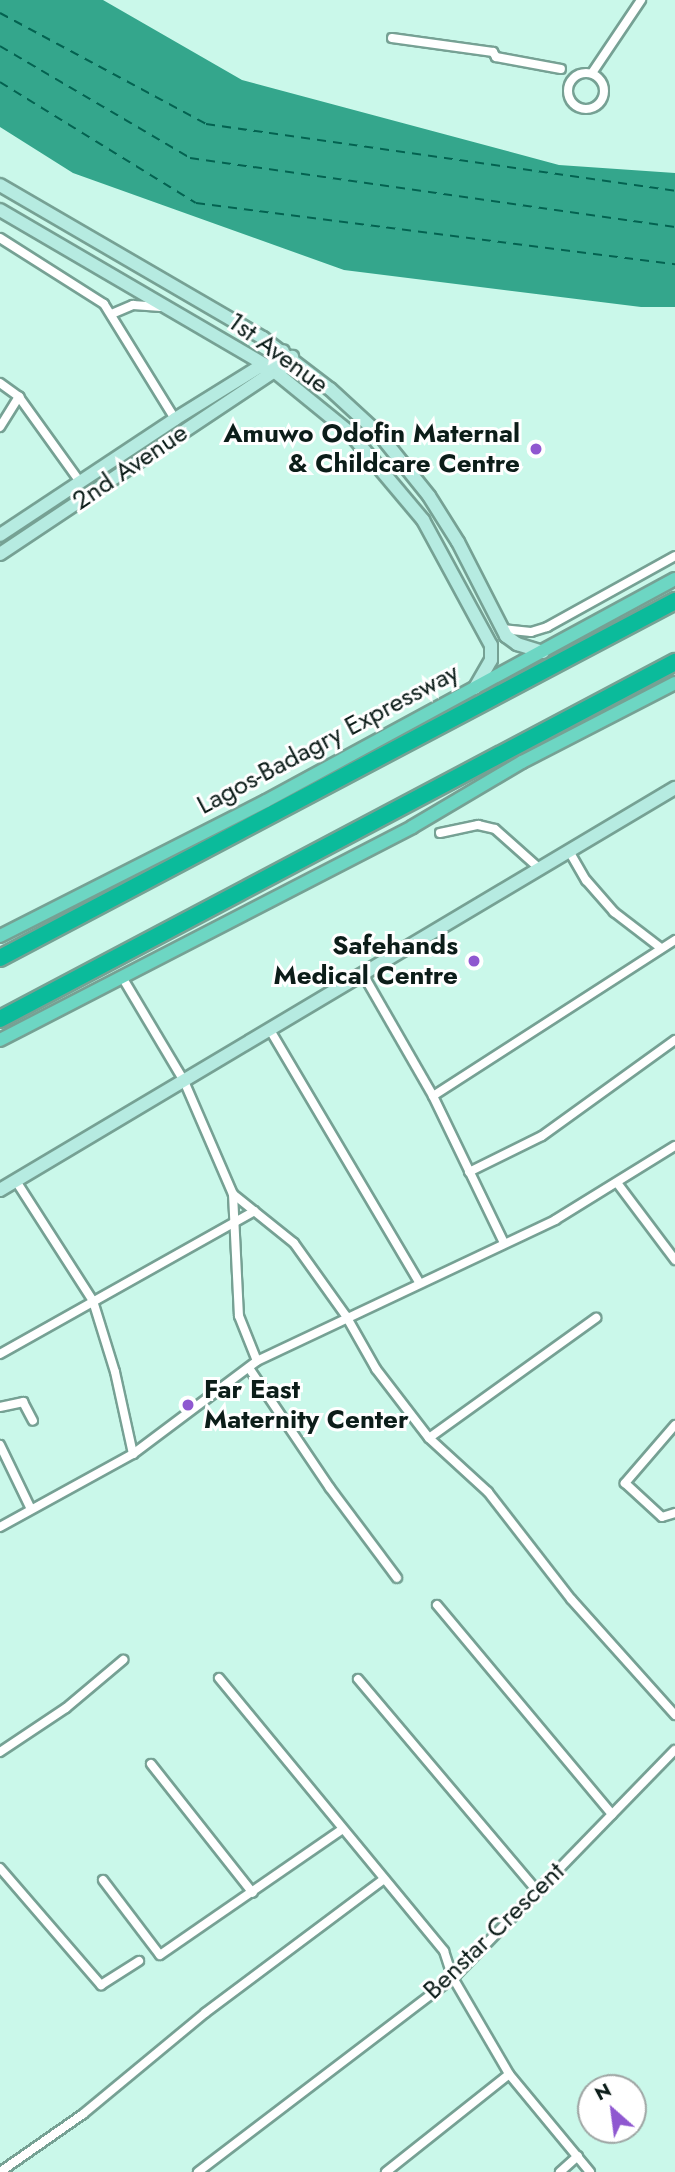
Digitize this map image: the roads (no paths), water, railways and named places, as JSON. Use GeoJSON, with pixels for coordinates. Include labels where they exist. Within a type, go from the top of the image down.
{"type":"FeatureCollection","features":[{"type":"Feature","properties":{"kind":"highway","name":"Lagos-Badagry Expressway"},"geometry":{"type":"LineString","coordinates":[[0,958],[675,601]]}},
{"type":"Feature","properties":{"kind":"highway"},"geometry":{"type":"LineString","coordinates":[[0,1019],[675,662]]}},
{"type":"Feature","properties":{"kind":"main road","name":"1st Avenue"},"geometry":{"type":"LineString","coordinates":[[0,185],[287,354],[380,435],[444,517],[502,629],[517,644],[543,652]]}},
{"type":"Feature","properties":{"kind":"main road","name":"1st Avenue"},"geometry":{"type":"LineString","coordinates":[[0,210],[274,370],[373,456],[432,533],[491,645],[491,660],[475,688]]}},
{"type":"Feature","properties":{"kind":"main road"},"geometry":{"type":"LineString","coordinates":[[234,347],[244,355],[243,376]]}},
{"type":"Feature","properties":{"kind":"main road","name":"2nd Avenue"},"geometry":{"type":"LineString","coordinates":[[0,554],[274,371],[287,354]]}},
{"type":"Feature","properties":{"kind":"main road","name":"2nd Avenue"},"geometry":{"type":"LineString","coordinates":[[0,535],[243,376],[274,370]]}},
{"type":"Feature","properties":{"kind":"main road","name":"Lagos-Badagry Expressway"},"geometry":{"type":"LineString","coordinates":[[0,936],[475,688],[675,579]]}},
{"type":"Feature","properties":{"kind":"main road"},"geometry":{"type":"LineString","coordinates":[[0,1040],[675,683]]}},
{"type":"Feature","properties":{"kind":"main road"},"geometry":{"type":"LineString","coordinates":[[0,1191],[675,788]]}},
{"type":"Feature","properties":{"kind":"street"},"geometry":{"type":"LineString","coordinates":[[592,73],[641,0]]}},
{"type":"Feature","properties":{"kind":"street"},"geometry":{"type":"LineString","coordinates":[[392,38],[493,52],[496,57],[561,69]]}},
{"type":"Feature","properties":{"kind":"street"},"geometry":{"type":"LineString","coordinates":[[592,73],[603,83],[604,97],[594,108],[579,109],[568,99],[567,85],[577,74],[592,73]]}},
{"type":"Feature","properties":{"kind":"street"},"geometry":{"type":"LineString","coordinates":[[0,237],[114,313],[175,419]]}},
{"type":"Feature","properties":{"kind":"street"},"geometry":{"type":"LineString","coordinates":[[114,313],[133,305],[169,308]]}},
{"type":"Feature","properties":{"kind":"street"},"geometry":{"type":"LineString","coordinates":[[0,383],[19,397],[80,482]]}},
{"type":"Feature","properties":{"kind":"street"},"geometry":{"type":"LineString","coordinates":[[0,427],[19,397]]}},
{"type":"Feature","properties":{"kind":"street"},"geometry":{"type":"LineString","coordinates":[[502,629],[531,632],[547,628],[675,556]]}},
{"type":"Feature","properties":{"kind":"street"},"geometry":{"type":"LineString","coordinates":[[440,833],[478,825],[495,829],[539,868]]}},
{"type":"Feature","properties":{"kind":"street"},"geometry":{"type":"LineString","coordinates":[[569,851],[586,880],[614,912],[661,948]]}},
{"type":"Feature","properties":{"kind":"street"},"geometry":{"type":"LineString","coordinates":[[433,1096],[675,940]]}},
{"type":"Feature","properties":{"kind":"street"},"geometry":{"type":"LineString","coordinates":[[364,976],[433,1096],[504,1243]]}},
{"type":"Feature","properties":{"kind":"street"},"geometry":{"type":"LineString","coordinates":[[122,977],[184,1081],[233,1194],[239,1316],[253,1364],[330,1488],[397,1577]]}},
{"type":"Feature","properties":{"kind":"street"},"geometry":{"type":"LineString","coordinates":[[270,1030],[419,1282]]}},
{"type":"Feature","properties":{"kind":"street"},"geometry":{"type":"LineString","coordinates":[[469,1172],[542,1136],[675,1040]]}},
{"type":"Feature","properties":{"kind":"street"},"geometry":{"type":"LineString","coordinates":[[0,1527],[133,1454],[253,1364],[346,1316],[504,1243],[618,1184],[675,1146]]}},
{"type":"Feature","properties":{"kind":"street"},"geometry":{"type":"LineString","coordinates":[[16,1181],[93,1301],[116,1372],[133,1454]]}},
{"type":"Feature","properties":{"kind":"street"},"geometry":{"type":"LineString","coordinates":[[618,1184],[675,1260]]}},
{"type":"Feature","properties":{"kind":"street"},"geometry":{"type":"LineString","coordinates":[[233,1194],[295,1243],[346,1316],[376,1369],[429,1438],[488,1492],[571,1598],[675,1715]]}},
{"type":"Feature","properties":{"kind":"street"},"geometry":{"type":"LineString","coordinates":[[0,1354],[256,1210]]}},
{"type":"Feature","properties":{"kind":"street"},"geometry":{"type":"LineString","coordinates":[[429,1438],[596,1318]]}},
{"type":"Feature","properties":{"kind":"street"},"geometry":{"type":"LineString","coordinates":[[0,1407],[23,1402],[33,1421]]}},
{"type":"Feature","properties":{"kind":"street"},"geometry":{"type":"LineString","coordinates":[[675,1424],[625,1483],[662,1517],[675,1514]]}},
{"type":"Feature","properties":{"kind":"street"},"geometry":{"type":"LineString","coordinates":[[0,1445],[31,1509]]}},
{"type":"Feature","properties":{"kind":"street"},"geometry":{"type":"LineString","coordinates":[[437,1605],[612,1814]]}},
{"type":"Feature","properties":{"kind":"street"},"geometry":{"type":"LineString","coordinates":[[0,1752],[66,1708],[123,1660]]}},
{"type":"Feature","properties":{"kind":"street"},"geometry":{"type":"LineString","coordinates":[[219,1678],[340,1831],[444,1951],[453,1978],[509,2074],[590,2172]]}},
{"type":"Feature","properties":{"kind":"street"},"geometry":{"type":"LineString","coordinates":[[358,1679],[538,1892]]}},
{"type":"Feature","properties":{"kind":"street","name":"Benstar Crescent"},"geometry":{"type":"LineString","coordinates":[[198,2172],[453,1978],[675,1750]]}},
{"type":"Feature","properties":{"kind":"street"},"geometry":{"type":"LineString","coordinates":[[152,1764],[253,1893]]}},
{"type":"Feature","properties":{"kind":"street"},"geometry":{"type":"LineString","coordinates":[[103,1880],[160,1955],[340,1831]]}},
{"type":"Feature","properties":{"kind":"street"},"geometry":{"type":"LineString","coordinates":[[0,1868],[101,1985],[139,1961]]}},
{"type":"Feature","properties":{"kind":"street"},"geometry":{"type":"LineString","coordinates":[[0,2172],[83,2114],[205,2012],[383,1880]]}},
{"type":"Feature","properties":{"kind":"street"},"geometry":{"type":"LineString","coordinates":[[386,2172],[509,2074]]}},
{"type":"Feature","properties":{"kind":"street"},"geometry":{"type":"LineString","coordinates":[[560,2172],[578,2156]]}},
{"type":"Feature","properties":{"kind":"place","name":"Amuwo Odofin Maternal & Childcare Centre"},"geometry":{"type":"Point","coordinates":[536,449]}},
{"type":"Feature","properties":{"kind":"place","name":"Safehands Medical Centre"},"geometry":{"type":"Point","coordinates":[474,961]}},
{"type":"Feature","properties":{"kind":"place","name":"Far East Maternity Center"},"geometry":{"type":"Point","coordinates":[188,1405]}}]}
